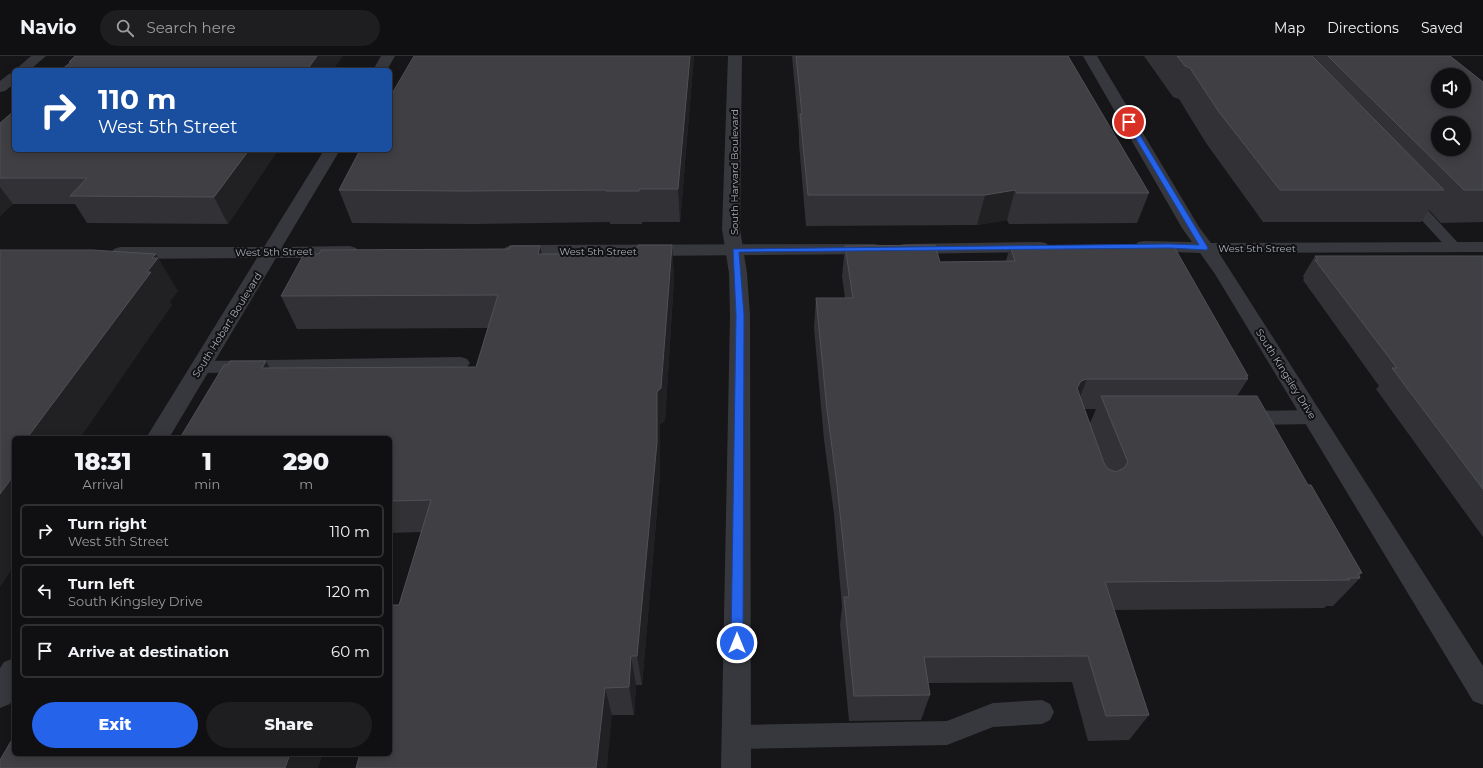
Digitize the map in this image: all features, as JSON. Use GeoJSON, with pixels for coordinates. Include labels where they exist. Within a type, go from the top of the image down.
{"type":"FeatureCollection","features":[{"type":"Feature","properties":{"kind":"street"},"geometry":{"type":"LineString","coordinates":[[24,68],[39,56]]}},
{"type":"Feature","properties":{"kind":"street"},"geometry":{"type":"LineString","coordinates":[[381,68],[388,56]]}},
{"type":"Feature","properties":{"kind":"street","name":"South Harvard Boulevard"},"geometry":{"type":"LineString","coordinates":[[735,56],[731,230],[735,250],[740,315],[736,768]]}},
{"type":"Feature","properties":{"kind":"street","name":"South Kingsley Drive"},"geometry":{"type":"LineString","coordinates":[[1090,56],[1191,228],[1222,272],[1483,691]]}},
{"type":"Feature","properties":{"kind":"street"},"geometry":{"type":"LineString","coordinates":[[0,88],[12,78]]}},
{"type":"Feature","properties":{"kind":"street","name":"South Hobart Boulevard"},"geometry":{"type":"LineString","coordinates":[[159,436],[272,252],[331,152]]}},
{"type":"Feature","properties":{"kind":"street","name":"West 5th Street"},"geometry":{"type":"LineString","coordinates":[[1129,246],[1204,248],[1483,247]]}},
{"type":"Feature","properties":{"kind":"street","name":"West 5th Street"},"geometry":{"type":"LineString","coordinates":[[498,251],[1057,247]]}},
{"type":"Feature","properties":{"kind":"street","name":"West 5th Street"},"geometry":{"type":"LineString","coordinates":[[104,253],[364,252]]}},
{"type":"Feature","properties":{"kind":"street"},"geometry":{"type":"LineString","coordinates":[[0,694],[12,674]]}},
{"type":"Feature","properties":{"kind":"lane"},"geometry":{"type":"LineString","coordinates":[[1402,191],[1454,247]]}},
{"type":"Feature","properties":{"kind":"lane"},"geometry":{"type":"LineString","coordinates":[[201,367],[461,363]]}},
{"type":"Feature","properties":{"kind":"lane"},"geometry":{"type":"LineString","coordinates":[[1230,418],[1313,417]]}},
{"type":"Feature","properties":{"kind":"lane"},"geometry":{"type":"LineString","coordinates":[[736,737],[947,733],[959,730],[983,718],[995,714],[1042,712]]}},
{"type":"Feature","properties":{"kind":"building"},"geometry":{"type":"Polygon","coordinates":[[[75,56],[317,56],[308,68],[64,68],[71,62],[69,62],[75,56]]]}},
{"type":"Feature","properties":{"kind":"building"},"geometry":{"type":"Polygon","coordinates":[[[414,56],[690,56],[678,189],[639,189],[639,191],[339,190],[359,152],[392,152],[392,94],[414,56]]]}},
{"type":"Feature","properties":{"kind":"building"},"geometry":{"type":"Polygon","coordinates":[[[796,56],[1068,56],[1149,193],[1017,193],[1015,190],[985,195],[808,195],[796,56]]]}},
{"type":"Feature","properties":{"kind":"building"},"geometry":{"type":"Polygon","coordinates":[[[1177,56],[1312,56],[1444,190],[1280,190],[1219,112],[1190,68],[1185,66],[1177,56]]]}},
{"type":"Feature","properties":{"kind":"building"},"geometry":{"type":"Polygon","coordinates":[[[1328,56],[1450,56],[1465,68],[1431,68],[1431,108],[1471,108],[1471,73],[1483,82],[1483,190],[1464,190],[1328,56]]]}},
{"type":"Feature","properties":{"kind":"building"},"geometry":{"type":"Polygon","coordinates":[[[12,113],[12,152],[248,152],[214,197],[70,196],[87,178],[0,178],[0,123],[12,113]]]}},
{"type":"Feature","properties":{"kind":"building"},"geometry":{"type":"Polygon","coordinates":[[[638,245],[672,245],[661,388],[657,392],[657,442],[637,656],[631,656],[629,687],[605,688],[596,768],[356,768],[359,756],[392,756],[392,605],[399,605],[431,500],[392,501],[392,436],[181,436],[224,365],[228,365],[230,361],[266,361],[262,368],[476,367],[498,295],[281,296],[304,254],[319,254],[321,250],[509,249],[510,246],[540,246],[538,254],[625,254],[625,252],[637,252],[638,245]]]}},
{"type":"Feature","properties":{"kind":"building"},"geometry":{"type":"Polygon","coordinates":[[[935,245],[940,262],[1015,261],[1010,246],[1173,245],[1248,376],[1246,376],[1248,379],[1087,379],[1081,381],[1077,388],[1104,463],[1108,469],[1116,472],[1124,468],[1128,462],[1101,396],[1257,396],[1308,485],[1311,485],[1362,573],[1358,573],[1360,578],[1348,578],[1350,580],[1105,582],[1149,715],[1106,716],[1088,656],[924,657],[930,695],[854,696],[844,597],[849,597],[827,410],[816,298],[853,298],[845,246],[935,245]]]}},
{"type":"Feature","properties":{"kind":"building"},"geometry":{"type":"Polygon","coordinates":[[[0,250],[92,250],[156,254],[152,258],[158,258],[147,272],[151,272],[28,436],[12,436],[12,478],[0,494],[0,250]]]}},
{"type":"Feature","properties":{"kind":"building"},"geometry":{"type":"Polygon","coordinates":[[[1315,256],[1483,256],[1483,489],[1392,368],[1397,368],[1315,260],[1318,260],[1315,256]]]}},
{"type":"Feature","properties":{"kind":"building"},"geometry":{"type":"Polygon","coordinates":[[[12,739],[12,756],[289,756],[285,768],[0,768],[0,760],[12,739]]]}},
{"type":"Feature","properties":{"kind":"route"},"geometry":{"type":"LineString","coordinates":[[737,643],[740,315],[735,250],[1169,246],[1204,248],[1129,122]]}}]}
